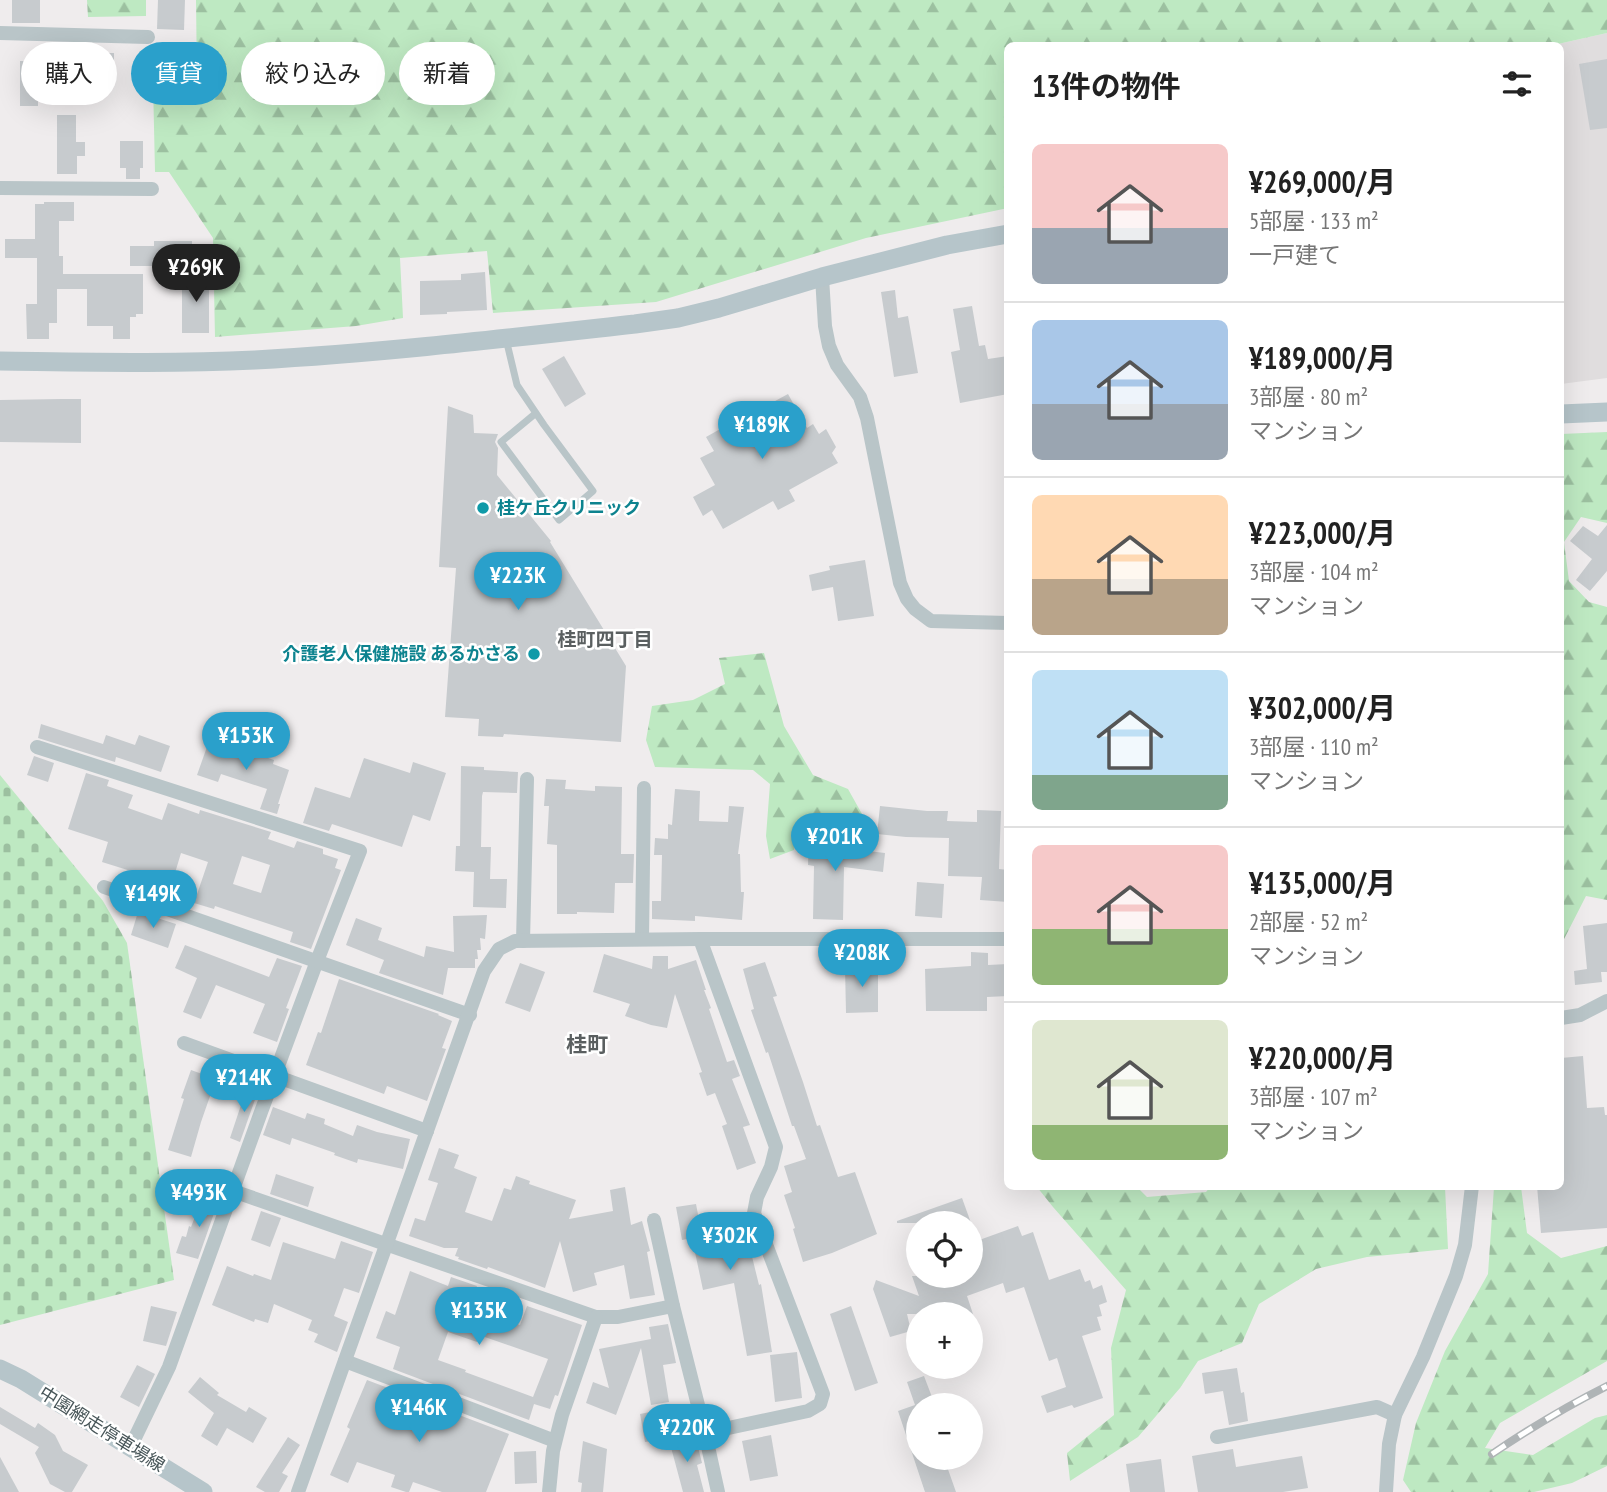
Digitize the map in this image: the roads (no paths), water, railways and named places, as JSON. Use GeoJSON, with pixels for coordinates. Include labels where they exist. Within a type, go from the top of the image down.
{"type":"FeatureCollection","features":[{"type":"Feature","properties":{"kind":"street"},"geometry":{"type":"LineString","coordinates":[[0,33],[148,37]]}},
{"type":"Feature","properties":{"kind":"street"},"geometry":{"type":"LineString","coordinates":[[0,188],[152,189]]}},
{"type":"Feature","properties":{"kind":"street"},"geometry":{"type":"LineString","coordinates":[[0,361],[256,360],[356,353],[678,318],[947,245],[1004,235]]}},
{"type":"Feature","properties":{"kind":"street"},"geometry":{"type":"LineString","coordinates":[[822,277],[829,346],[837,365],[860,397],[867,418],[900,583],[907,599],[931,621],[1004,623]]}},
{"type":"Feature","properties":{"kind":"street"},"geometry":{"type":"LineString","coordinates":[[1564,414],[1607,412]]}},
{"type":"Feature","properties":{"kind":"street"},"geometry":{"type":"LineString","coordinates":[[37,747],[360,851],[317,961],[169,1367],[131,1446]]}},
{"type":"Feature","properties":{"kind":"street"},"geometry":{"type":"LineString","coordinates":[[523,941],[527,779]]}},
{"type":"Feature","properties":{"kind":"street"},"geometry":{"type":"LineString","coordinates":[[642,939],[644,788]]}},
{"type":"Feature","properties":{"kind":"street"},"geometry":{"type":"LineString","coordinates":[[104,887],[470,1015]]}},
{"type":"Feature","properties":{"kind":"street"},"geometry":{"type":"LineString","coordinates":[[700,939],[776,1147],[771,1167],[757,1197],[754,1213],[823,1394],[820,1404],[808,1411],[705,1433]]}},
{"type":"Feature","properties":{"kind":"street"},"geometry":{"type":"LineString","coordinates":[[298,1492],[484,971],[499,949],[515,941],[1004,939]]}},
{"type":"Feature","properties":{"kind":"street"},"geometry":{"type":"LineString","coordinates":[[1564,1018],[1580,1015],[1607,1001]]}},
{"type":"Feature","properties":{"kind":"street"},"geometry":{"type":"LineString","coordinates":[[184,1043],[428,1131]]}},
{"type":"Feature","properties":{"kind":"street"},"geometry":{"type":"LineString","coordinates":[[1386,1492],[1389,1444],[1395,1415],[1423,1357],[1456,1276],[1465,1245],[1472,1190]]}},
{"type":"Feature","properties":{"kind":"street"},"geometry":{"type":"LineString","coordinates":[[233,1191],[596,1317],[618,1317],[673,1306]]}},
{"type":"Feature","properties":{"kind":"street"},"geometry":{"type":"LineString","coordinates":[[654,1220],[718,1492]]}},
{"type":"Feature","properties":{"kind":"street"},"geometry":{"type":"LineString","coordinates":[[549,1492],[555,1441],[596,1317]]}},
{"type":"Feature","properties":{"kind":"street"},"geometry":{"type":"LineString","coordinates":[[345,1361],[555,1441]]}},
{"type":"Feature","properties":{"kind":"street","name":"中園網走停車場線"},"geometry":{"type":"LineString","coordinates":[[0,1369],[21,1379],[203,1492]]}},
{"type":"Feature","properties":{"kind":"street"},"geometry":{"type":"LineString","coordinates":[[1217,1437],[1377,1407],[1395,1415]]}},
{"type":"Feature","properties":{"kind":"lane"},"geometry":{"type":"LineString","coordinates":[[506,338],[517,385],[593,491],[559,520],[501,442],[536,413]]}},
{"type":"Feature","properties":{"kind":"railway"},"geometry":{"type":"LineString","coordinates":[[1492,1454],[1548,1418],[1607,1386]]}},
{"type":"Feature","properties":{"kind":"place","name":"桂ケ丘クリニック"},"geometry":{"type":"Point","coordinates":[483,508]}},
{"type":"Feature","properties":{"kind":"place","name":"介護老人保健施設 あるかさる"},"geometry":{"type":"Point","coordinates":[534,654]}},
{"type":"Feature","properties":{"kind":"district","name":"桂町四丁目"},"geometry":{"type":"Point","coordinates":[605,639]}},
{"type":"Feature","properties":{"kind":"district","name":"桂町"},"geometry":{"type":"Point","coordinates":[587,1045]}}]}
